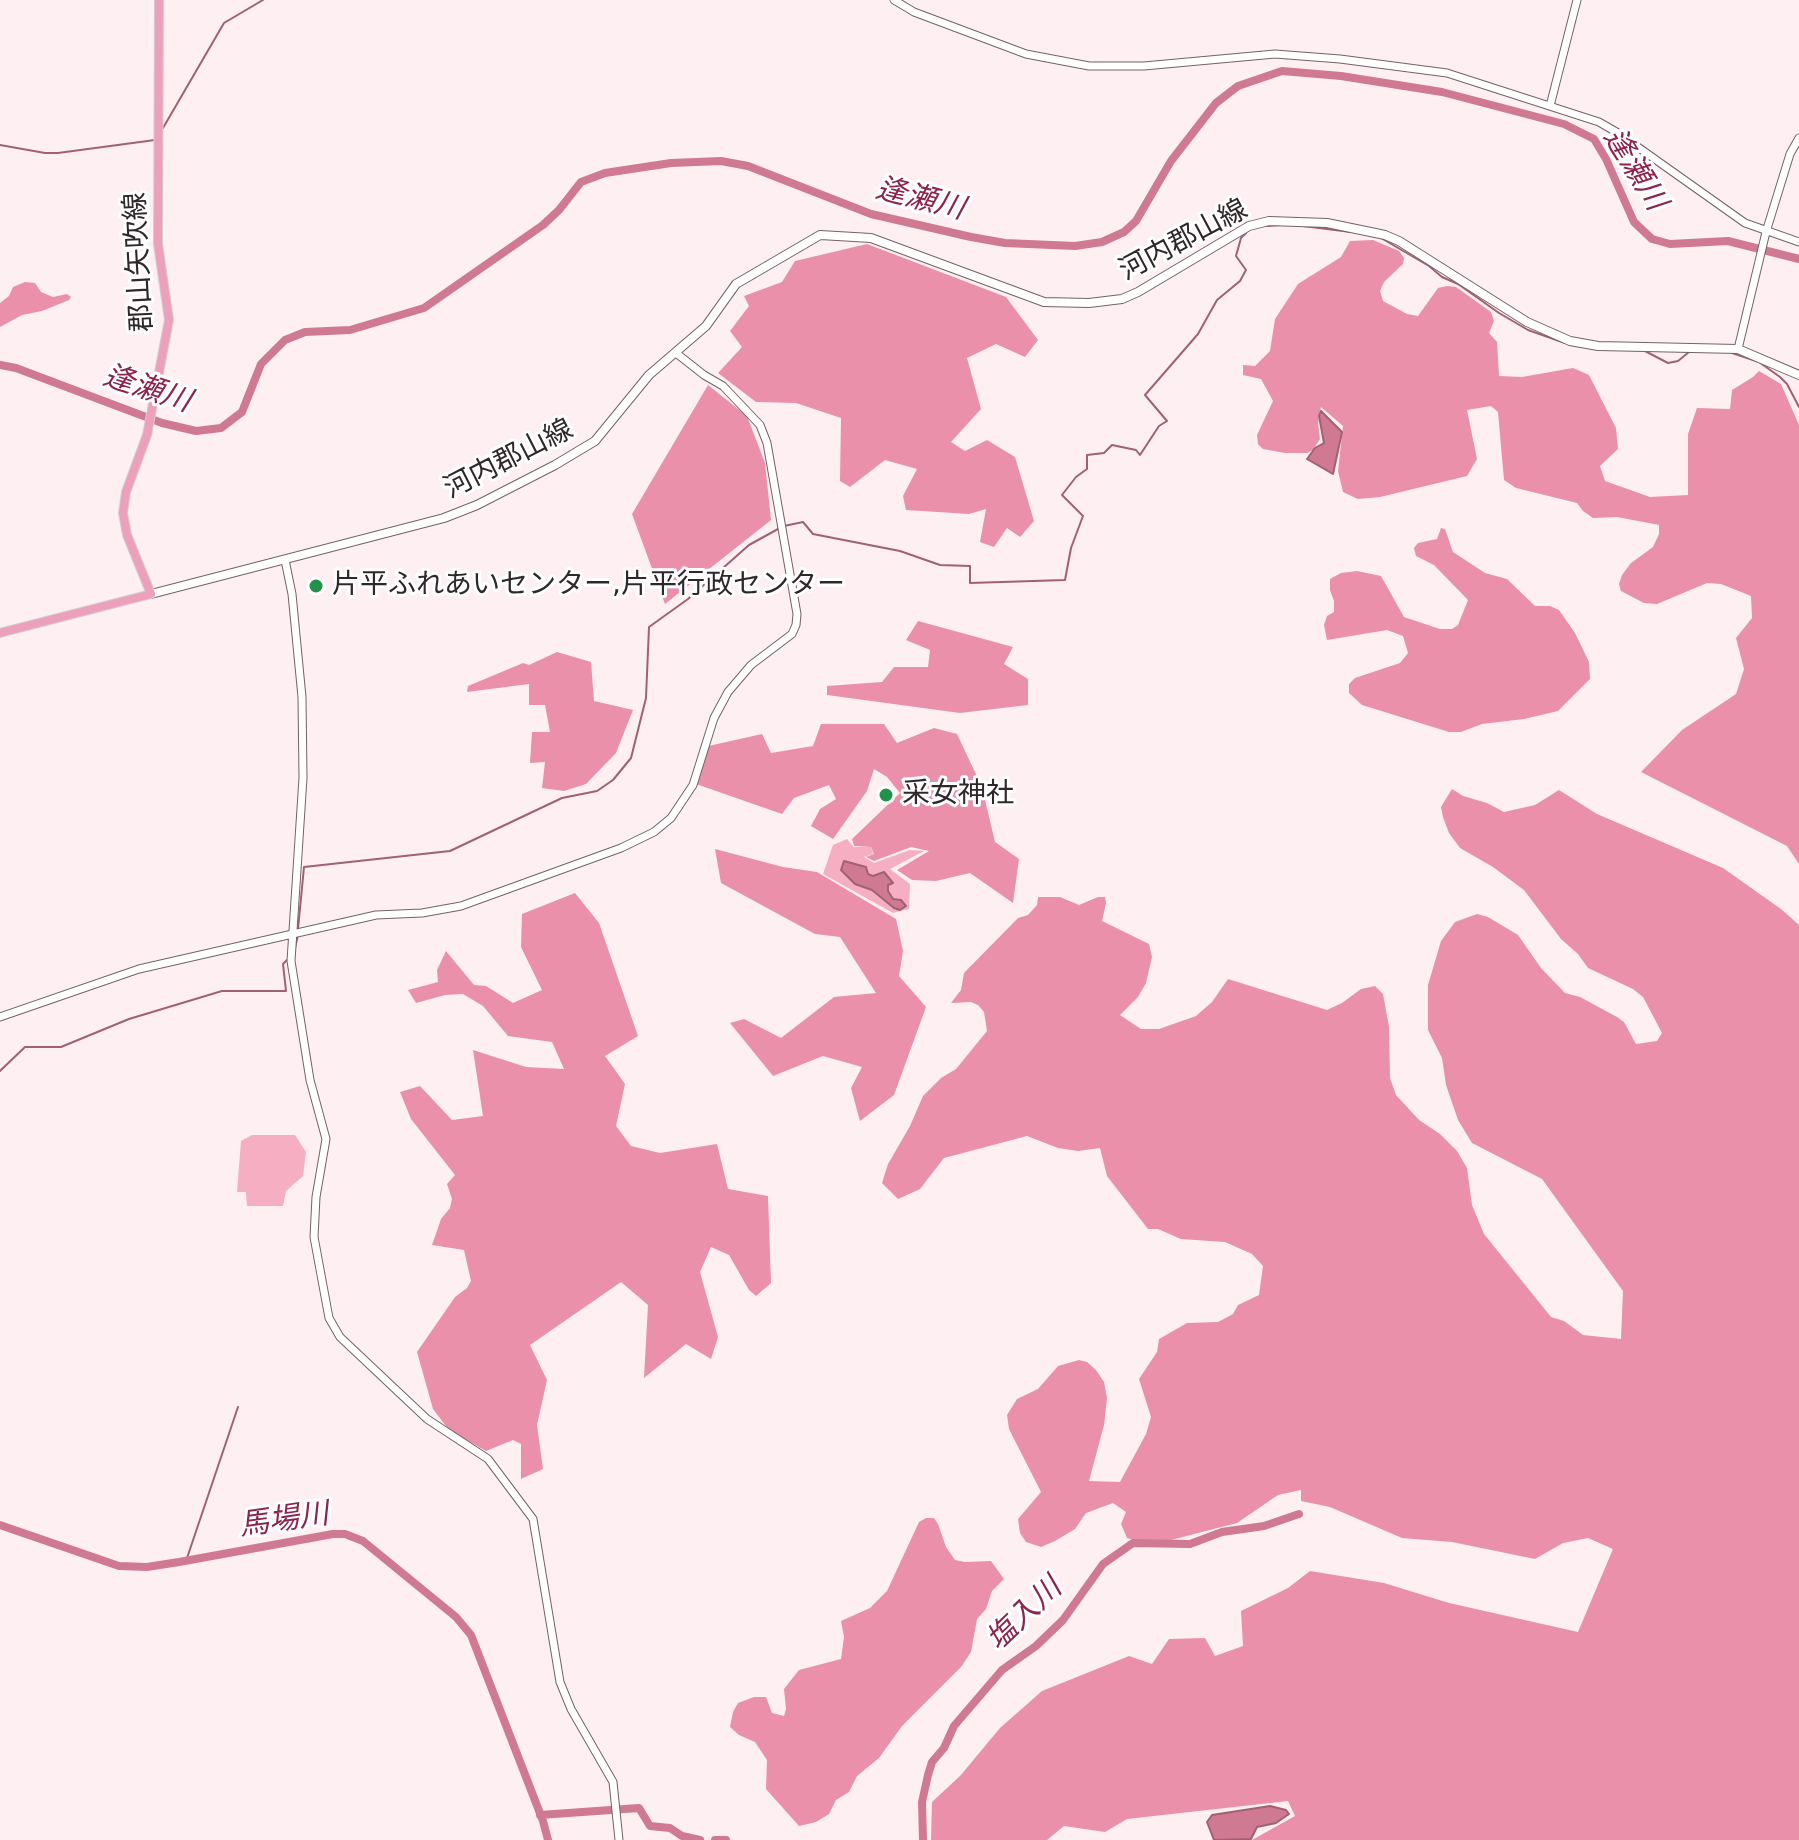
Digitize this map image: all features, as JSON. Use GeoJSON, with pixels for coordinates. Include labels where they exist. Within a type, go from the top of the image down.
{"type":"FeatureCollection","features":[{"type":"Feature","properties":{"kind":"main road","name":"郡山矢吹線"},"geometry":{"type":"LineString","coordinates":[[151,594],[127,535],[123,513],[126,492],[147,435],[169,320],[158,244],[159,0]]}},
{"type":"Feature","properties":{"kind":"main road","name":"河内郡山線"},"geometry":{"type":"LineString","coordinates":[[151,594],[444,518],[477,505],[555,465],[595,441],[649,375],[706,326],[736,284],[820,235],[871,238],[1044,302],[1089,303],[1122,299],[1138,292],[1249,226],[1269,221],[1297,221],[1353,227],[1385,235],[1527,322],[1570,341],[1598,346],[1738,349],[1799,375]]}},
{"type":"Feature","properties":{"kind":"main road"},"geometry":{"type":"LineString","coordinates":[[0,633],[151,594]]}},
{"type":"Feature","properties":{"kind":"street"},"geometry":{"type":"LineString","coordinates":[[894,0],[914,12],[998,44],[1067,63],[1129,66],[1275,54],[1438,71],[1599,122],[1717,205],[1765,234],[1799,242]]}},
{"type":"Feature","properties":{"kind":"street"},"geometry":{"type":"LineString","coordinates":[[1550,106],[1577,0]]}},
{"type":"Feature","properties":{"kind":"street"},"geometry":{"type":"LineString","coordinates":[[1738,349],[1765,234],[1790,154],[1799,138]]}},
{"type":"Feature","properties":{"kind":"street"},"geometry":{"type":"LineString","coordinates":[[0,1017],[139,969],[376,915],[440,910],[483,899],[640,840],[671,818],[693,785],[714,718],[728,692],[751,665],[792,634],[797,614],[767,443],[760,425],[723,386],[676,353]]}},
{"type":"Feature","properties":{"kind":"street"},"geometry":{"type":"LineString","coordinates":[[285,560],[292,594],[302,697],[302,820],[292,934],[292,973],[316,1106],[326,1139],[316,1197],[314,1237],[329,1318],[340,1337],[427,1419],[488,1459],[533,1519],[560,1682],[571,1709],[613,1782],[619,1840]]}},
{"type":"Feature","properties":{"kind":"shaded area"},"geometry":{"type":"Polygon","coordinates":[[[1373,240],[1399,251],[1404,258],[1403,264],[1384,282],[1380,291],[1383,301],[1407,314],[1418,316],[1438,288],[1447,286],[1456,287],[1491,312],[1494,321],[1489,333],[1497,342],[1499,376],[1522,377],[1573,368],[1589,375],[1616,428],[1618,449],[1600,466],[1605,481],[1650,497],[1688,495],[1688,434],[1697,408],[1730,409],[1732,390],[1759,371],[1781,384],[1799,425],[1799,864],[1787,846],[1641,772],[1682,730],[1736,694],[1744,669],[1736,638],[1752,618],[1751,596],[1721,584],[1707,583],[1657,604],[1644,603],[1621,591],[1619,584],[1622,575],[1631,563],[1653,547],[1659,525],[1617,517],[1593,518],[1577,503],[1516,488],[1504,480],[1498,412],[1491,406],[1467,410],[1477,459],[1467,476],[1380,497],[1358,499],[1343,492],[1338,471],[1343,426],[1321,407],[1318,423],[1320,439],[1313,450],[1285,453],[1263,449],[1258,444],[1257,435],[1273,401],[1261,379],[1243,375],[1243,365],[1255,366],[1270,351],[1275,319],[1298,284],[1341,257],[1350,241],[1373,240]]]}},
{"type":"Feature","properties":{"kind":"shaded area"},"geometry":{"type":"Polygon","coordinates":[[[867,244],[1006,297],[1038,340],[1025,357],[996,344],[967,358],[981,409],[951,442],[965,451],[987,440],[1015,457],[1034,521],[1020,537],[1007,528],[994,547],[980,542],[986,509],[969,514],[906,510],[903,496],[917,469],[885,460],[850,487],[840,481],[841,418],[796,403],[756,402],[718,373],[742,347],[730,331],[749,306],[744,296],[782,282],[795,261],[867,244]]]}},
{"type":"Feature","properties":{"kind":"shaded area"},"geometry":{"type":"Polygon","coordinates":[[[25,282],[35,283],[41,292],[53,297],[67,294],[71,297],[42,311],[22,315],[0,327],[0,303],[9,296],[13,287],[25,282]]]}},
{"type":"Feature","properties":{"kind":"shaded area"},"geometry":{"type":"Polygon","coordinates":[[[708,385],[747,416],[765,463],[771,520],[665,604],[632,514],[708,385]]]}},
{"type":"Feature","properties":{"kind":"shaded area"},"geometry":{"type":"Polygon","coordinates":[[[1321,411],[1342,432],[1333,474],[1307,459],[1315,448],[1324,443],[1319,416],[1321,411]]]}},
{"type":"Feature","properties":{"kind":"shaded area"},"geometry":{"type":"Polygon","coordinates":[[[1441,528],[1445,529],[1453,552],[1485,573],[1507,579],[1535,606],[1550,606],[1559,610],[1575,633],[1589,662],[1590,679],[1558,711],[1449,732],[1362,705],[1349,693],[1349,684],[1355,678],[1400,663],[1408,653],[1403,636],[1387,630],[1327,640],[1324,625],[1327,616],[1334,612],[1330,579],[1341,573],[1357,571],[1381,576],[1404,617],[1440,629],[1452,629],[1458,625],[1468,600],[1434,565],[1416,556],[1414,548],[1418,543],[1437,539],[1441,528]]]}},
{"type":"Feature","properties":{"kind":"shaded area"},"geometry":{"type":"Polygon","coordinates":[[[918,621],[1013,647],[1004,664],[1028,679],[1028,705],[960,713],[827,695],[827,686],[882,682],[894,667],[928,667],[930,650],[906,640],[918,621]]]}},
{"type":"Feature","properties":{"kind":"shaded area"},"geometry":{"type":"Polygon","coordinates":[[[557,652],[591,662],[594,701],[633,710],[616,753],[586,784],[564,791],[542,788],[545,762],[530,763],[532,732],[550,732],[545,705],[529,705],[529,684],[467,692],[468,686],[557,652]]]}},
{"type":"Feature","properties":{"kind":"shaded area"},"geometry":{"type":"Polygon","coordinates":[[[821,724],[884,724],[897,743],[934,728],[957,734],[982,787],[995,842],[1019,859],[1013,903],[970,873],[936,881],[912,880],[897,870],[929,851],[911,847],[874,861],[866,857],[874,854],[871,847],[854,846],[852,839],[900,793],[887,777],[874,769],[867,791],[833,839],[811,826],[820,809],[836,799],[829,785],[794,798],[782,814],[696,784],[704,747],[762,734],[771,753],[813,746],[821,724]]]}},
{"type":"Feature","properties":{"kind":"shaded area"},"geometry":{"type":"Polygon","coordinates":[[[1452,789],[1504,812],[1535,805],[1559,790],[1597,814],[1723,868],[1799,925],[1799,1840],[1252,1840],[1295,1816],[1288,1801],[1127,1819],[1105,1832],[1064,1826],[1047,1840],[931,1840],[932,1802],[960,1776],[1000,1728],[1042,1691],[1129,1656],[1152,1664],[1169,1639],[1205,1638],[1215,1656],[1243,1646],[1241,1611],[1288,1588],[1310,1571],[1384,1583],[1449,1603],[1578,1632],[1613,1549],[1588,1538],[1563,1543],[1535,1559],[1452,1542],[1402,1538],[1330,1507],[1301,1501],[1301,1490],[1278,1495],[1237,1523],[1171,1540],[1137,1541],[1127,1538],[1121,1524],[1126,1512],[1113,1503],[1086,1513],[1075,1529],[1055,1541],[1041,1547],[1026,1542],[1020,1533],[1018,1519],[1041,1492],[1009,1429],[1007,1415],[1017,1399],[1038,1389],[1058,1366],[1079,1360],[1087,1362],[1104,1382],[1107,1398],[1104,1425],[1089,1481],[1120,1482],[1146,1434],[1151,1417],[1139,1379],[1157,1352],[1159,1339],[1187,1323],[1218,1322],[1233,1314],[1238,1305],[1259,1295],[1263,1266],[1252,1254],[1225,1242],[1181,1239],[1158,1229],[1148,1229],[1107,1176],[1100,1148],[1078,1151],[1058,1148],[1027,1136],[944,1158],[920,1189],[898,1199],[882,1183],[888,1164],[923,1096],[941,1078],[956,1069],[987,1031],[984,1012],[978,1005],[971,1002],[951,1003],[961,990],[964,973],[1018,918],[1028,915],[1037,905],[1038,897],[1060,897],[1079,905],[1105,897],[1102,921],[1149,944],[1152,957],[1146,983],[1138,997],[1120,1015],[1141,1029],[1159,1029],[1196,1016],[1212,1002],[1228,979],[1327,1010],[1361,989],[1375,986],[1383,994],[1389,1027],[1390,1078],[1396,1095],[1419,1120],[1440,1134],[1457,1151],[1467,1168],[1472,1205],[1484,1234],[1551,1317],[1564,1321],[1583,1335],[1621,1339],[1623,1291],[1542,1179],[1472,1143],[1458,1120],[1446,1085],[1442,1058],[1428,1030],[1428,985],[1441,941],[1455,922],[1477,914],[1488,917],[1518,935],[1541,968],[1565,993],[1580,997],[1624,1022],[1636,1044],[1657,1041],[1662,1033],[1643,997],[1633,989],[1588,968],[1561,939],[1524,890],[1460,848],[1449,833],[1441,807],[1452,789]]]}},
{"type":"Feature","properties":{"kind":"shaded area"},"geometry":{"type":"Polygon","coordinates":[[[847,839],[854,847],[871,847],[873,854],[864,857],[874,863],[910,850],[924,851],[890,869],[910,884],[909,909],[893,913],[823,874],[833,845],[847,839]]]}},
{"type":"Feature","properties":{"kind":"shaded area"},"geometry":{"type":"Polygon","coordinates":[[[715,849],[783,867],[817,872],[896,919],[903,951],[899,976],[926,1007],[894,1095],[860,1121],[851,1088],[862,1067],[823,1056],[773,1076],[730,1023],[744,1019],[781,1038],[834,997],[876,993],[840,937],[815,934],[721,883],[715,849]]]}},
{"type":"Feature","properties":{"kind":"shaded area"},"geometry":{"type":"Polygon","coordinates":[[[844,861],[866,867],[868,874],[873,876],[884,872],[893,883],[888,885],[888,891],[893,899],[901,900],[906,906],[900,910],[894,908],[872,890],[855,884],[841,870],[844,861]]]}},
{"type":"Feature","properties":{"kind":"shaded area"},"geometry":{"type":"Polygon","coordinates":[[[575,893],[599,923],[638,1036],[605,1056],[625,1084],[616,1126],[631,1146],[660,1153],[717,1144],[728,1189],[768,1196],[771,1283],[756,1296],[749,1290],[729,1255],[711,1247],[700,1272],[718,1337],[711,1359],[686,1344],[644,1378],[648,1305],[621,1282],[530,1345],[547,1380],[537,1425],[543,1469],[521,1479],[521,1444],[513,1440],[486,1451],[449,1430],[433,1409],[417,1352],[455,1297],[471,1281],[464,1250],[432,1245],[441,1219],[450,1208],[452,1199],[447,1184],[455,1175],[411,1119],[400,1092],[420,1086],[452,1120],[483,1116],[473,1050],[526,1067],[564,1069],[552,1042],[508,1036],[483,1006],[463,994],[445,995],[416,1003],[408,990],[438,982],[437,970],[446,951],[474,985],[486,986],[513,1003],[542,990],[521,947],[522,914],[575,893]]]}},
{"type":"Feature","properties":{"kind":"shaded area"},"geometry":{"type":"Polygon","coordinates":[[[252,1135],[295,1135],[306,1152],[303,1176],[286,1191],[283,1206],[247,1206],[246,1192],[237,1192],[241,1141],[252,1135]]]}},
{"type":"Feature","properties":{"kind":"shaded area"},"geometry":{"type":"Polygon","coordinates":[[[934,1518],[955,1560],[991,1561],[1004,1579],[992,1591],[986,1609],[977,1619],[971,1652],[961,1667],[902,1726],[879,1758],[857,1776],[849,1792],[836,1800],[829,1814],[816,1822],[799,1826],[766,1789],[767,1760],[755,1742],[730,1727],[733,1712],[738,1703],[754,1697],[766,1697],[772,1713],[784,1716],[784,1689],[799,1670],[841,1659],[844,1637],[841,1621],[870,1608],[887,1591],[919,1522],[934,1518]]]}},
{"type":"Feature","properties":{"kind":"shaded area"},"geometry":{"type":"Polygon","coordinates":[[[1270,1806],[1286,1810],[1289,1814],[1276,1823],[1257,1827],[1251,1839],[1214,1840],[1207,1822],[1212,1815],[1270,1806]]]}},
{"type":"Feature","properties":{"kind":"waterway"},"geometry":{"type":"LineString","coordinates":[[163,128],[224,23],[263,0]]}},
{"type":"Feature","properties":{"kind":"waterway","name":"逢瀬川"},"geometry":{"type":"LineString","coordinates":[[0,365],[16,368],[162,423],[196,431],[221,428],[242,412],[261,364],[285,340],[305,332],[350,330],[424,308],[543,225],[581,182],[605,173],[671,163],[721,161],[748,166],[871,214],[971,237],[1005,243],[1075,246],[1102,242],[1124,232],[1136,221],[1171,161],[1216,103],[1238,86],[1282,71],[1341,76],[1442,92],[1564,124],[1594,139],[1634,222],[1652,239],[1670,244],[1728,241],[1799,259]]}},
{"type":"Feature","properties":{"kind":"waterway"},"geometry":{"type":"LineString","coordinates":[[0,145],[58,153],[155,140]]}},
{"type":"Feature","properties":{"kind":"waterway"},"geometry":{"type":"LineString","coordinates":[[1267,226],[1280,225]]}},
{"type":"Feature","properties":{"kind":"waterway"},"geometry":{"type":"LineString","coordinates":[[1303,226],[1351,232]]}},
{"type":"Feature","properties":{"kind":"waterway"},"geometry":{"type":"LineString","coordinates":[[784,526],[803,522],[813,534],[900,551],[940,565],[970,566],[970,583],[1065,580],[1071,548],[1083,516],[1062,495],[1087,469],[1087,455],[1104,453],[1112,445],[1136,450],[1140,455],[1159,426],[1167,421],[1145,395],[1198,334],[1217,300],[1240,281],[1246,270],[1236,256],[1241,238],[1246,233]]}},
{"type":"Feature","properties":{"kind":"waterway"},"geometry":{"type":"LineString","coordinates":[[1381,238],[1528,330],[1565,343]]}},
{"type":"Feature","properties":{"kind":"waterway"},"geometry":{"type":"LineString","coordinates":[[1643,350],[1668,363],[1678,361],[1689,352]]}},
{"type":"Feature","properties":{"kind":"waterway"},"geometry":{"type":"LineString","coordinates":[[1732,353],[1759,362],[1780,377],[1799,407]]}},
{"type":"Feature","properties":{"kind":"waterway"},"geometry":{"type":"LineString","coordinates":[[298,929],[304,867],[450,851],[562,798],[597,791],[613,780],[631,758],[646,698],[649,627],[688,599],[749,545],[778,529]]}},
{"type":"Feature","properties":{"kind":"waterway"},"geometry":{"type":"LineString","coordinates":[[295,948],[298,935]]}},
{"type":"Feature","properties":{"kind":"waterway"},"geometry":{"type":"LineString","coordinates":[[0,1071],[25,1047],[61,1047],[129,1019],[222,991],[286,991],[283,964],[287,960]]}},
{"type":"Feature","properties":{"kind":"waterway"},"geometry":{"type":"LineString","coordinates":[[186,1561],[238,1407]]}},
{"type":"Feature","properties":{"kind":"waterway","name":"塩入川"},"geometry":{"type":"LineString","coordinates":[[923,1840],[922,1802],[928,1775],[932,1762],[944,1748],[954,1726],[1002,1670],[1036,1646],[1063,1620],[1103,1564],[1133,1543],[1190,1544],[1222,1532],[1264,1526],[1299,1514]]}},
{"type":"Feature","properties":{"kind":"waterway","name":"馬場川"},"geometry":{"type":"LineString","coordinates":[[0,1525],[119,1566],[147,1567],[333,1534],[345,1534],[363,1541],[456,1617],[471,1635],[548,1840]]}},
{"type":"Feature","properties":{"kind":"waterway","name":"塩入川"},"geometry":{"type":"LineString","coordinates":[[540,1815],[639,1808],[650,1826],[670,1828],[682,1836],[700,1840]]}},
{"type":"Feature","properties":{"kind":"waterway","name":"塩入川"},"geometry":{"type":"LineString","coordinates":[[715,1840],[726,1840]]}},
{"type":"Feature","properties":{"kind":"place","name":"片平ふれあいセンター,片平行政センター"},"geometry":{"type":"Point","coordinates":[316,586]}},
{"type":"Feature","properties":{"kind":"place","name":"采女神社"},"geometry":{"type":"Point","coordinates":[886,795]}}]}
